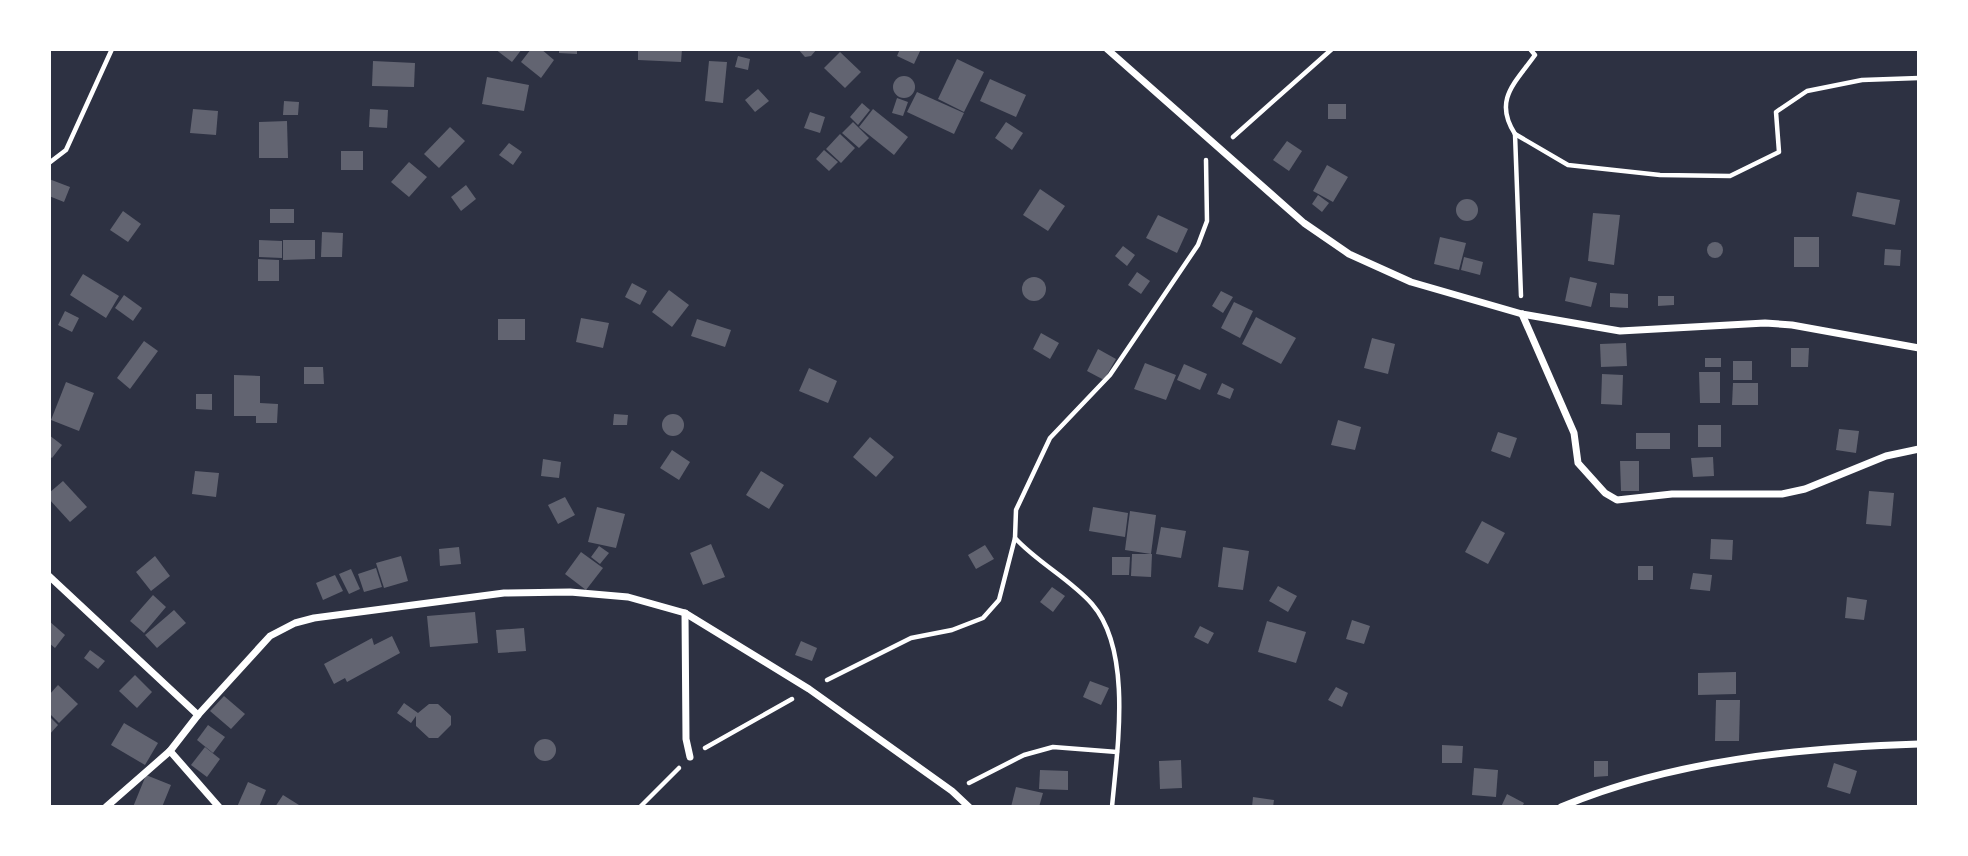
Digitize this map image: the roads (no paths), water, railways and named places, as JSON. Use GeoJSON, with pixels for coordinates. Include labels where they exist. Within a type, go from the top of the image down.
{"type":"FeatureCollection","features":[{"type":"Feature","properties":{"kind":"street"},"geometry":{"type":"LineString","coordinates":[[1107,49],[1304,223],[1349,254],[1411,282],[1522,314],[1620,331],[1765,323],[1792,325],[1919,348]]}},
{"type":"Feature","properties":{"kind":"street"},"geometry":{"type":"LineString","coordinates":[[1522,314],[1574,433],[1578,463],[1605,494],[1617,500],[1672,495],[1782,494],[1805,489],[1886,456],[1919,449]]}},
{"type":"Feature","properties":{"kind":"street"},"geometry":{"type":"LineString","coordinates":[[49,576],[198,715]]}},
{"type":"Feature","properties":{"kind":"street"},"geometry":{"type":"LineString","coordinates":[[106,807],[170,751],[198,715],[270,636],[295,622],[504,593],[570,592],[628,597],[685,613],[809,689],[952,791],[969,807]]}},
{"type":"Feature","properties":{"kind":"street"},"geometry":{"type":"LineString","coordinates":[[685,613],[686,739],[690,757]]}},
{"type":"Feature","properties":{"kind":"street"},"geometry":{"type":"LineString","coordinates":[[1561,807],[1668,771],[1718,761],[1919,744]]}},
{"type":"Feature","properties":{"kind":"street"},"geometry":{"type":"LineString","coordinates":[[170,751],[219,807]]}}]}
